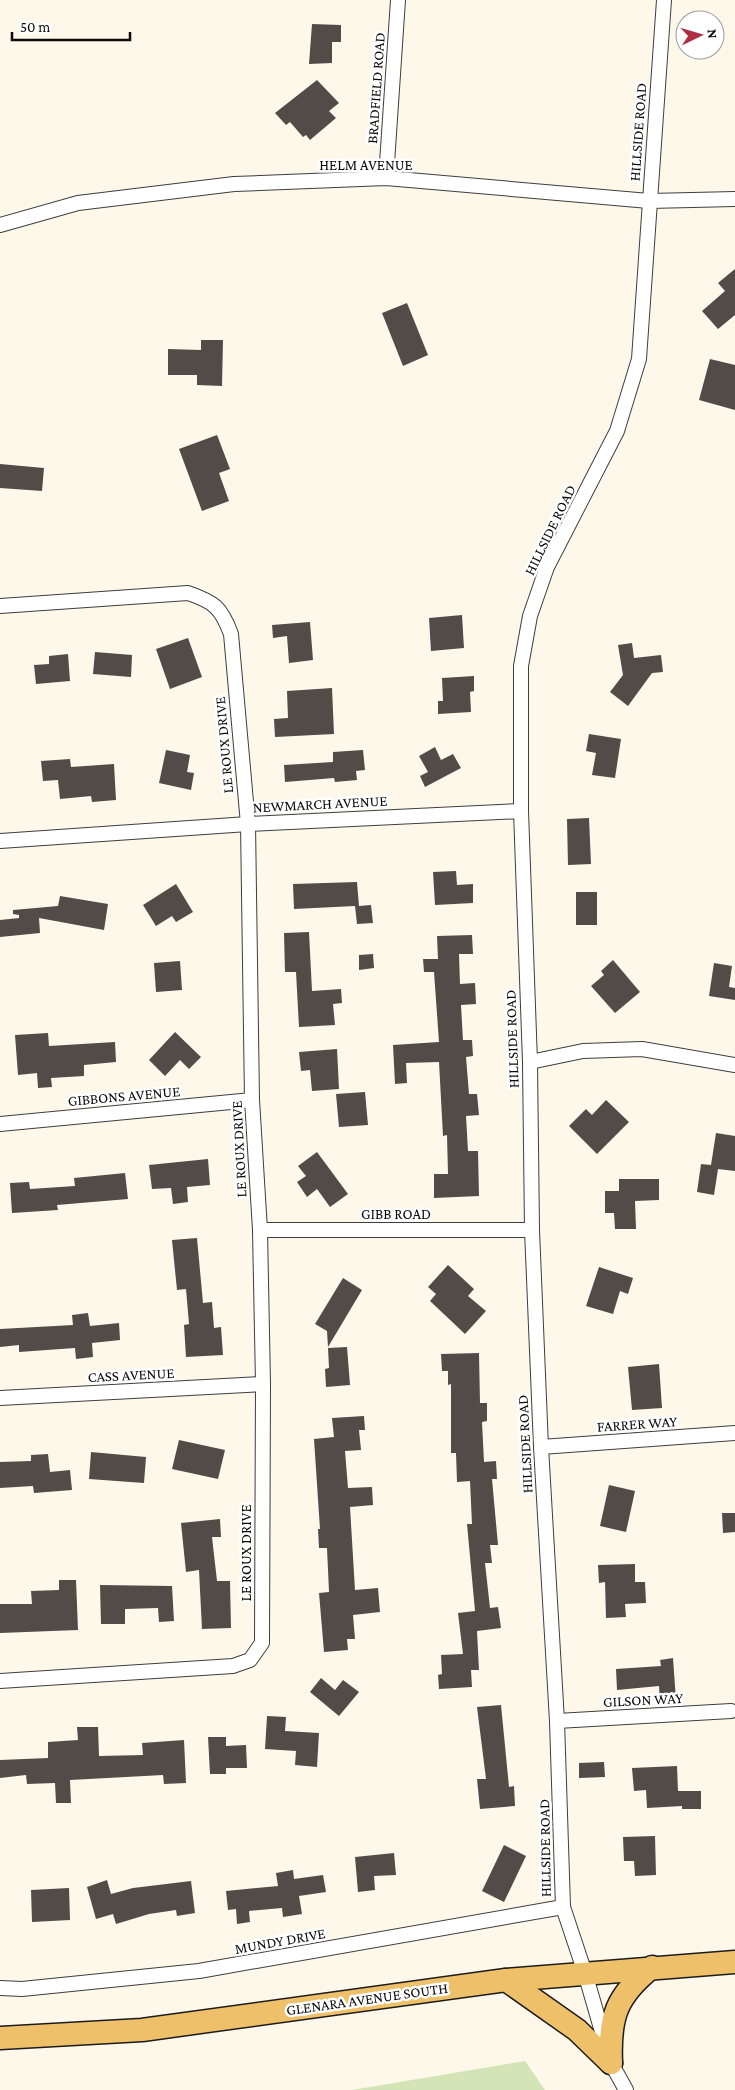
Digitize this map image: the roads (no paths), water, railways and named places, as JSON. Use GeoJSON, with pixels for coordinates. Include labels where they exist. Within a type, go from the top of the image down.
{"type":"FeatureCollection","features":[{"type":"Feature","properties":{"kind":"main road","name":"GLENARA AVENUE SOUTH"},"geometry":{"type":"LineString","coordinates":[[0,2038],[142,2030],[506,1980],[652,1967],[735,1962]]}},
{"type":"Feature","properties":{"kind":"main road"},"geometry":{"type":"LineString","coordinates":[[611,2063],[610,2037],[613,2019],[619,2002],[636,1980],[652,1967]]}},
{"type":"Feature","properties":{"kind":"main road"},"geometry":{"type":"LineString","coordinates":[[506,1980],[577,2030],[611,2063]]}},
{"type":"Feature","properties":{"kind":"street","name":"BRADFIELD ROAD"},"geometry":{"type":"LineString","coordinates":[[386,178],[398,0]]}},
{"type":"Feature","properties":{"kind":"street","name":"HILLSIDE ROAD"},"geometry":{"type":"LineString","coordinates":[[626,2090],[611,2063],[585,1973],[563,1907],[557,1721],[541,1447],[532,1230],[530,1062],[521,811],[521,666],[530,616],[547,567],[617,431],[639,359],[664,0]]}},
{"type":"Feature","properties":{"kind":"street","name":"HELM AVENUE"},"geometry":{"type":"LineString","coordinates":[[0,225],[78,203],[234,184],[386,178],[649,201],[735,198]]}},
{"type":"Feature","properties":{"kind":"street","name":"LE ROUX DRIVE"},"geometry":{"type":"LineString","coordinates":[[0,606],[188,593],[210,601],[223,614],[231,634],[248,824],[252,1100],[260,1230],[263,1384],[262,1643],[250,1660],[234,1666],[0,1681]]}},
{"type":"Feature","properties":{"kind":"street","name":"NEWMARCH AVENUE"},"geometry":{"type":"LineString","coordinates":[[0,841],[248,824],[521,811]]}},
{"type":"Feature","properties":{"kind":"street"},"geometry":{"type":"LineString","coordinates":[[530,1062],[583,1050],[642,1049],[735,1065]]}},
{"type":"Feature","properties":{"kind":"street","name":"GIBBONS AVENUE"},"geometry":{"type":"LineString","coordinates":[[0,1124],[252,1100]]}},
{"type":"Feature","properties":{"kind":"street","name":"GIBB ROAD"},"geometry":{"type":"LineString","coordinates":[[260,1230],[532,1230]]}},
{"type":"Feature","properties":{"kind":"street","name":"CASS AVENUE"},"geometry":{"type":"LineString","coordinates":[[0,1398],[263,1384]]}},
{"type":"Feature","properties":{"kind":"street","name":"FARRER WAY"},"geometry":{"type":"LineString","coordinates":[[541,1447],[735,1433]]}},
{"type":"Feature","properties":{"kind":"street","name":"GILSON WAY"},"geometry":{"type":"LineString","coordinates":[[557,1721],[730,1711]]}},
{"type":"Feature","properties":{"kind":"street","name":"MUNDY DRIVE"},"geometry":{"type":"LineString","coordinates":[[0,1988],[22,1989],[199,1971],[563,1907]]}}]}
